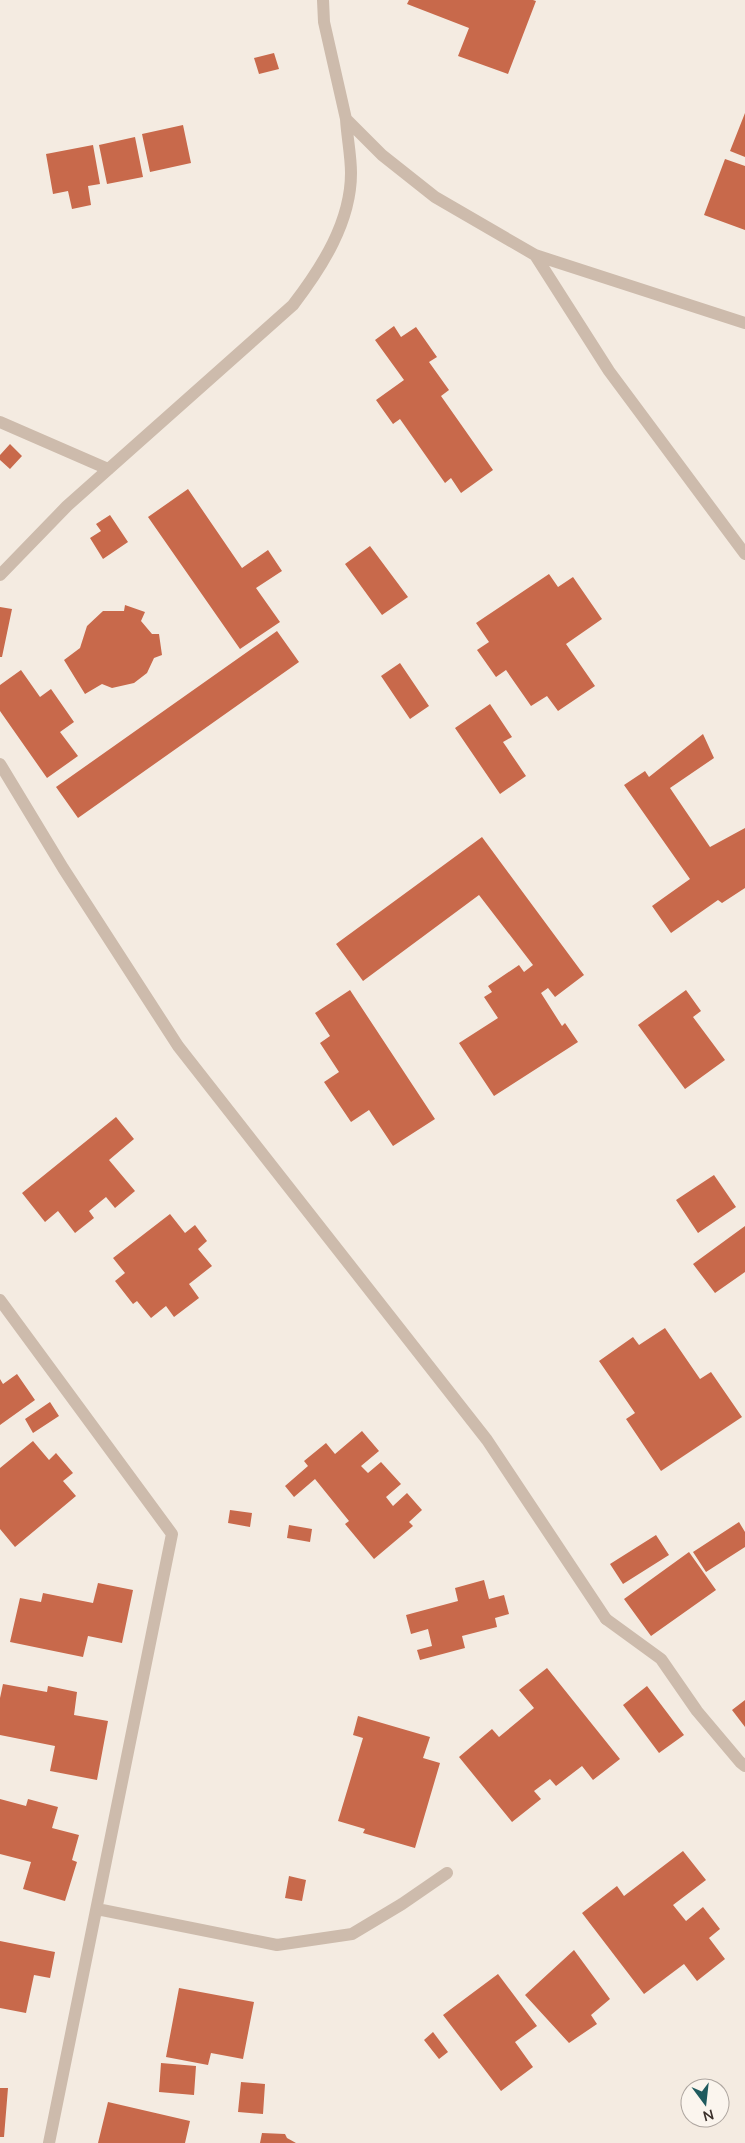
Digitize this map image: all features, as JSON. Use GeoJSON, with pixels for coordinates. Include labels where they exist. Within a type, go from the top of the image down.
{"type":"FeatureCollection","features":[{"type":"Feature","properties":{"kind":"street"},"geometry":{"type":"LineString","coordinates":[[0,575],[67,506],[293,304],[312,281],[328,255],[347,202],[351,174],[346,119],[326,31],[323,0]]}},
{"type":"Feature","properties":{"kind":"street"},"geometry":{"type":"LineString","coordinates":[[346,119],[382,155],[435,197],[535,255],[745,324]]}},
{"type":"Feature","properties":{"kind":"street"},"geometry":{"type":"LineString","coordinates":[[535,255],[609,371],[745,554]]}},
{"type":"Feature","properties":{"kind":"street"},"geometry":{"type":"LineString","coordinates":[[0,422],[108,469]]}},
{"type":"Feature","properties":{"kind":"street"},"geometry":{"type":"LineString","coordinates":[[0,764],[63,868],[178,1046],[487,1440],[606,1619],[661,1659],[697,1711],[745,1766]]}},
{"type":"Feature","properties":{"kind":"street"},"geometry":{"type":"LineString","coordinates":[[0,1300],[172,1534],[49,2143]]}},
{"type":"Feature","properties":{"kind":"street"},"geometry":{"type":"LineString","coordinates":[[97,1909],[276,1945],[352,1934],[402,1904],[446,1872]]}},
{"type":"Feature","properties":{"kind":"building"},"geometry":{"type":"Polygon","coordinates":[[[409,0],[536,1],[508,74],[458,56],[469,28],[407,4],[409,0]]]}},
{"type":"Feature","properties":{"kind":"building"},"geometry":{"type":"Polygon","coordinates":[[[274,53],[279,69],[259,74],[254,58],[274,53]]]}},
{"type":"Feature","properties":{"kind":"building"},"geometry":{"type":"Polygon","coordinates":[[[745,113],[745,157],[730,151],[745,113]]]}},
{"type":"Feature","properties":{"kind":"building"},"geometry":{"type":"Polygon","coordinates":[[[183,125],[191,163],[150,172],[142,134],[183,125]]]}},
{"type":"Feature","properties":{"kind":"building"},"geometry":{"type":"Polygon","coordinates":[[[135,137],[143,177],[107,184],[99,145],[135,137]]]}},
{"type":"Feature","properties":{"kind":"building"},"geometry":{"type":"Polygon","coordinates":[[[93,145],[100,184],[88,186],[91,205],[72,209],[68,191],[53,194],[46,154],[93,145]]]}},
{"type":"Feature","properties":{"kind":"building"},"geometry":{"type":"Polygon","coordinates":[[[725,159],[745,166],[745,230],[704,215],[725,159]]]}},
{"type":"Feature","properties":{"kind":"building"},"geometry":{"type":"Polygon","coordinates":[[[394,326],[401,337],[416,327],[437,357],[429,362],[449,390],[441,396],[493,470],[461,493],[451,478],[445,483],[400,419],[393,424],[376,400],[404,380],[375,340],[394,326]]]}},
{"type":"Feature","properties":{"kind":"building"},"geometry":{"type":"Polygon","coordinates":[[[10,444],[22,456],[10,469],[0,460],[0,455],[10,444]]]}},
{"type":"Feature","properties":{"kind":"building"},"geometry":{"type":"Polygon","coordinates":[[[188,489],[242,568],[268,550],[282,571],[256,588],[280,622],[240,649],[148,517],[188,489]]]}},
{"type":"Feature","properties":{"kind":"building"},"geometry":{"type":"Polygon","coordinates":[[[110,515],[128,542],[103,559],[90,538],[101,531],[96,524],[110,515]]]}},
{"type":"Feature","properties":{"kind":"building"},"geometry":{"type":"Polygon","coordinates":[[[370,546],[408,597],[382,615],[345,564],[370,546]]]}},
{"type":"Feature","properties":{"kind":"building"},"geometry":{"type":"Polygon","coordinates":[[[549,574],[558,587],[573,577],[602,619],[566,644],[595,686],[558,711],[547,696],[531,706],[506,670],[496,677],[477,650],[489,642],[476,623],[549,574]]]}},
{"type":"Feature","properties":{"kind":"building"},"geometry":{"type":"Polygon","coordinates":[[[125,605],[145,612],[141,621],[152,634],[159,634],[162,655],[154,658],[147,673],[134,683],[112,688],[102,684],[85,694],[64,660],[80,648],[87,626],[103,611],[124,611],[125,605]]]}},
{"type":"Feature","properties":{"kind":"building"},"geometry":{"type":"Polygon","coordinates":[[[0,607],[12,609],[2,657],[0,657],[0,607]]]}},
{"type":"Feature","properties":{"kind":"building"},"geometry":{"type":"Polygon","coordinates":[[[277,631],[299,662],[78,818],[56,787],[277,631]]]}},
{"type":"Feature","properties":{"kind":"building"},"geometry":{"type":"Polygon","coordinates":[[[400,663],[429,706],[410,719],[381,676],[400,663]]]}},
{"type":"Feature","properties":{"kind":"building"},"geometry":{"type":"Polygon","coordinates":[[[21,670],[40,697],[51,689],[74,722],[60,732],[78,756],[47,778],[0,711],[0,685],[21,670]]]}},
{"type":"Feature","properties":{"kind":"building"},"geometry":{"type":"Polygon","coordinates":[[[490,704],[512,737],[503,742],[526,776],[500,794],[455,728],[490,704]]]}},
{"type":"Feature","properties":{"kind":"building"},"geometry":{"type":"Polygon","coordinates":[[[703,734],[714,758],[670,788],[710,847],[745,828],[745,888],[722,903],[718,900],[671,933],[652,906],[690,879],[624,785],[645,771],[649,777],[703,734]]]}},
{"type":"Feature","properties":{"kind":"building"},"geometry":{"type":"Polygon","coordinates":[[[482,837],[584,975],[555,997],[548,988],[541,993],[562,1026],[565,1023],[578,1042],[494,1096],[459,1043],[498,1018],[484,997],[492,992],[488,986],[519,965],[524,972],[533,965],[479,895],[363,981],[336,944],[482,837]]]}},
{"type":"Feature","properties":{"kind":"building"},"geometry":{"type":"Polygon","coordinates":[[[350,990],[435,1119],[393,1146],[369,1110],[351,1122],[324,1082],[339,1072],[320,1043],[330,1036],[315,1013],[350,990]]]}},
{"type":"Feature","properties":{"kind":"building"},"geometry":{"type":"Polygon","coordinates":[[[686,990],[701,1011],[693,1017],[725,1060],[685,1089],[638,1025],[686,990]]]}},
{"type":"Feature","properties":{"kind":"building"},"geometry":{"type":"Polygon","coordinates":[[[116,1117],[134,1139],[109,1160],[135,1191],[115,1208],[106,1197],[89,1211],[94,1218],[75,1233],[58,1211],[45,1222],[22,1193],[116,1117]]]}},
{"type":"Feature","properties":{"kind":"building"},"geometry":{"type":"Polygon","coordinates":[[[714,1175],[736,1207],[698,1233],[676,1200],[714,1175]]]}},
{"type":"Feature","properties":{"kind":"building"},"geometry":{"type":"Polygon","coordinates":[[[170,1214],[185,1233],[195,1225],[207,1241],[198,1249],[212,1266],[189,1284],[199,1298],[174,1317],[166,1306],[151,1318],[137,1301],[133,1304],[115,1281],[125,1273],[113,1258],[170,1214]]]}},
{"type":"Feature","properties":{"kind":"building"},"geometry":{"type":"Polygon","coordinates":[[[745,1226],[745,1272],[715,1293],[693,1264],[745,1226]]]}},
{"type":"Feature","properties":{"kind":"building"},"geometry":{"type":"Polygon","coordinates":[[[665,1328],[700,1379],[711,1372],[742,1417],[661,1471],[626,1419],[635,1413],[599,1361],[633,1337],[639,1345],[665,1328]]]}},
{"type":"Feature","properties":{"kind":"building"},"geometry":{"type":"Polygon","coordinates":[[[17,1374],[35,1400],[0,1425],[0,1379],[3,1384],[17,1374]]]}},
{"type":"Feature","properties":{"kind":"building"},"geometry":{"type":"Polygon","coordinates":[[[50,1402],[59,1416],[33,1433],[25,1419],[50,1402]]]}},
{"type":"Feature","properties":{"kind":"building"},"geometry":{"type":"Polygon","coordinates":[[[362,1431],[379,1451],[361,1466],[368,1473],[381,1462],[401,1484],[386,1497],[393,1506],[407,1493],[422,1510],[409,1522],[413,1526],[374,1559],[345,1524],[349,1521],[315,1479],[294,1497],[285,1486],[308,1466],[304,1461],[326,1443],[335,1454],[362,1431]]]}},
{"type":"Feature","properties":{"kind":"building"},"geometry":{"type":"Polygon","coordinates":[[[33,1441],[49,1460],[56,1453],[73,1473],[63,1481],[76,1496],[15,1547],[0,1529],[0,1468],[33,1441]]]}},
{"type":"Feature","properties":{"kind":"building"},"geometry":{"type":"Polygon","coordinates":[[[230,1510],[252,1513],[250,1527],[228,1523],[230,1510]]]}},
{"type":"Feature","properties":{"kind":"building"},"geometry":{"type":"Polygon","coordinates":[[[739,1522],[745,1532],[745,1547],[706,1572],[693,1552],[739,1522]]]}},
{"type":"Feature","properties":{"kind":"building"},"geometry":{"type":"Polygon","coordinates":[[[289,1525],[312,1529],[310,1542],[287,1538],[289,1525]]]}},
{"type":"Feature","properties":{"kind":"building"},"geometry":{"type":"Polygon","coordinates":[[[656,1535],[669,1555],[623,1584],[610,1564],[656,1535]]]}},
{"type":"Feature","properties":{"kind":"building"},"geometry":{"type":"Polygon","coordinates":[[[689,1552],[716,1590],[651,1636],[624,1599],[689,1552]]]}},
{"type":"Feature","properties":{"kind":"building"},"geometry":{"type":"Polygon","coordinates":[[[484,1580],[489,1599],[504,1595],[509,1614],[495,1618],[497,1627],[462,1636],[465,1648],[420,1660],[417,1650],[432,1646],[428,1629],[411,1634],[406,1615],[458,1601],[455,1588],[484,1580]]]}},
{"type":"Feature","properties":{"kind":"building"},"geometry":{"type":"Polygon","coordinates":[[[98,1583],[133,1590],[122,1643],[88,1636],[83,1657],[10,1642],[20,1598],[41,1602],[43,1593],[93,1603],[98,1583]]]}},
{"type":"Feature","properties":{"kind":"building"},"geometry":{"type":"Polygon","coordinates":[[[547,1668],[620,1759],[593,1780],[582,1766],[556,1786],[550,1779],[534,1791],[541,1799],[512,1822],[459,1757],[492,1729],[499,1737],[534,1708],[519,1690],[547,1668]]]}},
{"type":"Feature","properties":{"kind":"building"},"geometry":{"type":"Polygon","coordinates":[[[3,1684],[47,1692],[48,1686],[77,1692],[74,1715],[108,1721],[97,1780],[50,1771],[55,1746],[0,1735],[0,1698],[3,1684]]]}},
{"type":"Feature","properties":{"kind":"building"},"geometry":{"type":"Polygon","coordinates":[[[647,1686],[684,1735],[659,1753],[623,1705],[647,1686]]]}},
{"type":"Feature","properties":{"kind":"building"},"geometry":{"type":"Polygon","coordinates":[[[745,1700],[745,1727],[732,1710],[745,1700]]]}},
{"type":"Feature","properties":{"kind":"building"},"geometry":{"type":"Polygon","coordinates":[[[358,1716],[430,1737],[423,1758],[440,1763],[415,1848],[363,1833],[365,1829],[338,1821],[363,1738],[353,1735],[358,1716]]]}},
{"type":"Feature","properties":{"kind":"building"},"geometry":{"type":"Polygon","coordinates":[[[0,1799],[26,1806],[28,1799],[58,1807],[52,1828],[79,1835],[72,1860],[77,1862],[65,1901],[23,1889],[31,1862],[0,1854],[0,1799]]]}},
{"type":"Feature","properties":{"kind":"building"},"geometry":{"type":"Polygon","coordinates":[[[683,1851],[706,1880],[673,1905],[686,1921],[703,1907],[720,1929],[709,1938],[725,1959],[697,1981],[684,1964],[644,1994],[582,1913],[617,1886],[624,1896],[683,1851]]]}},
{"type":"Feature","properties":{"kind":"building"},"geometry":{"type":"Polygon","coordinates":[[[289,1876],[306,1880],[302,1901],[285,1898],[289,1876]]]}},
{"type":"Feature","properties":{"kind":"building"},"geometry":{"type":"Polygon","coordinates":[[[0,1941],[55,1952],[50,1978],[34,1975],[26,2013],[0,2008],[0,1941]]]}},
{"type":"Feature","properties":{"kind":"building"},"geometry":{"type":"Polygon","coordinates":[[[574,1950],[610,1999],[591,2015],[597,2024],[569,2043],[525,1995],[574,1950]]]}},
{"type":"Feature","properties":{"kind":"building"},"geometry":{"type":"Polygon","coordinates":[[[498,1974],[537,2026],[515,2042],[533,2067],[501,2091],[443,2015],[498,1974]]]}},
{"type":"Feature","properties":{"kind":"building"},"geometry":{"type":"Polygon","coordinates":[[[179,1988],[254,2002],[243,2059],[211,2053],[208,2065],[166,2057],[179,1988]]]}},
{"type":"Feature","properties":{"kind":"building"},"geometry":{"type":"Polygon","coordinates":[[[433,2032],[448,2052],[439,2059],[424,2040],[433,2032]]]}},
{"type":"Feature","properties":{"kind":"building"},"geometry":{"type":"Polygon","coordinates":[[[161,2063],[196,2066],[194,2095],[159,2092],[161,2063]]]}},
{"type":"Feature","properties":{"kind":"building"},"geometry":{"type":"Polygon","coordinates":[[[241,2082],[265,2084],[263,2114],[238,2112],[241,2082]]]}},
{"type":"Feature","properties":{"kind":"building"},"geometry":{"type":"Polygon","coordinates":[[[0,2088],[8,2088],[4,2137],[0,2137],[0,2088]]]}},
{"type":"Feature","properties":{"kind":"building"},"geometry":{"type":"Polygon","coordinates":[[[108,2102],[190,2121],[185,2143],[98,2143],[108,2102]]]}},
{"type":"Feature","properties":{"kind":"building"},"geometry":{"type":"Polygon","coordinates":[[[262,2133],[285,2134],[287,2138],[296,2143],[260,2143],[262,2133]]]}}]}
